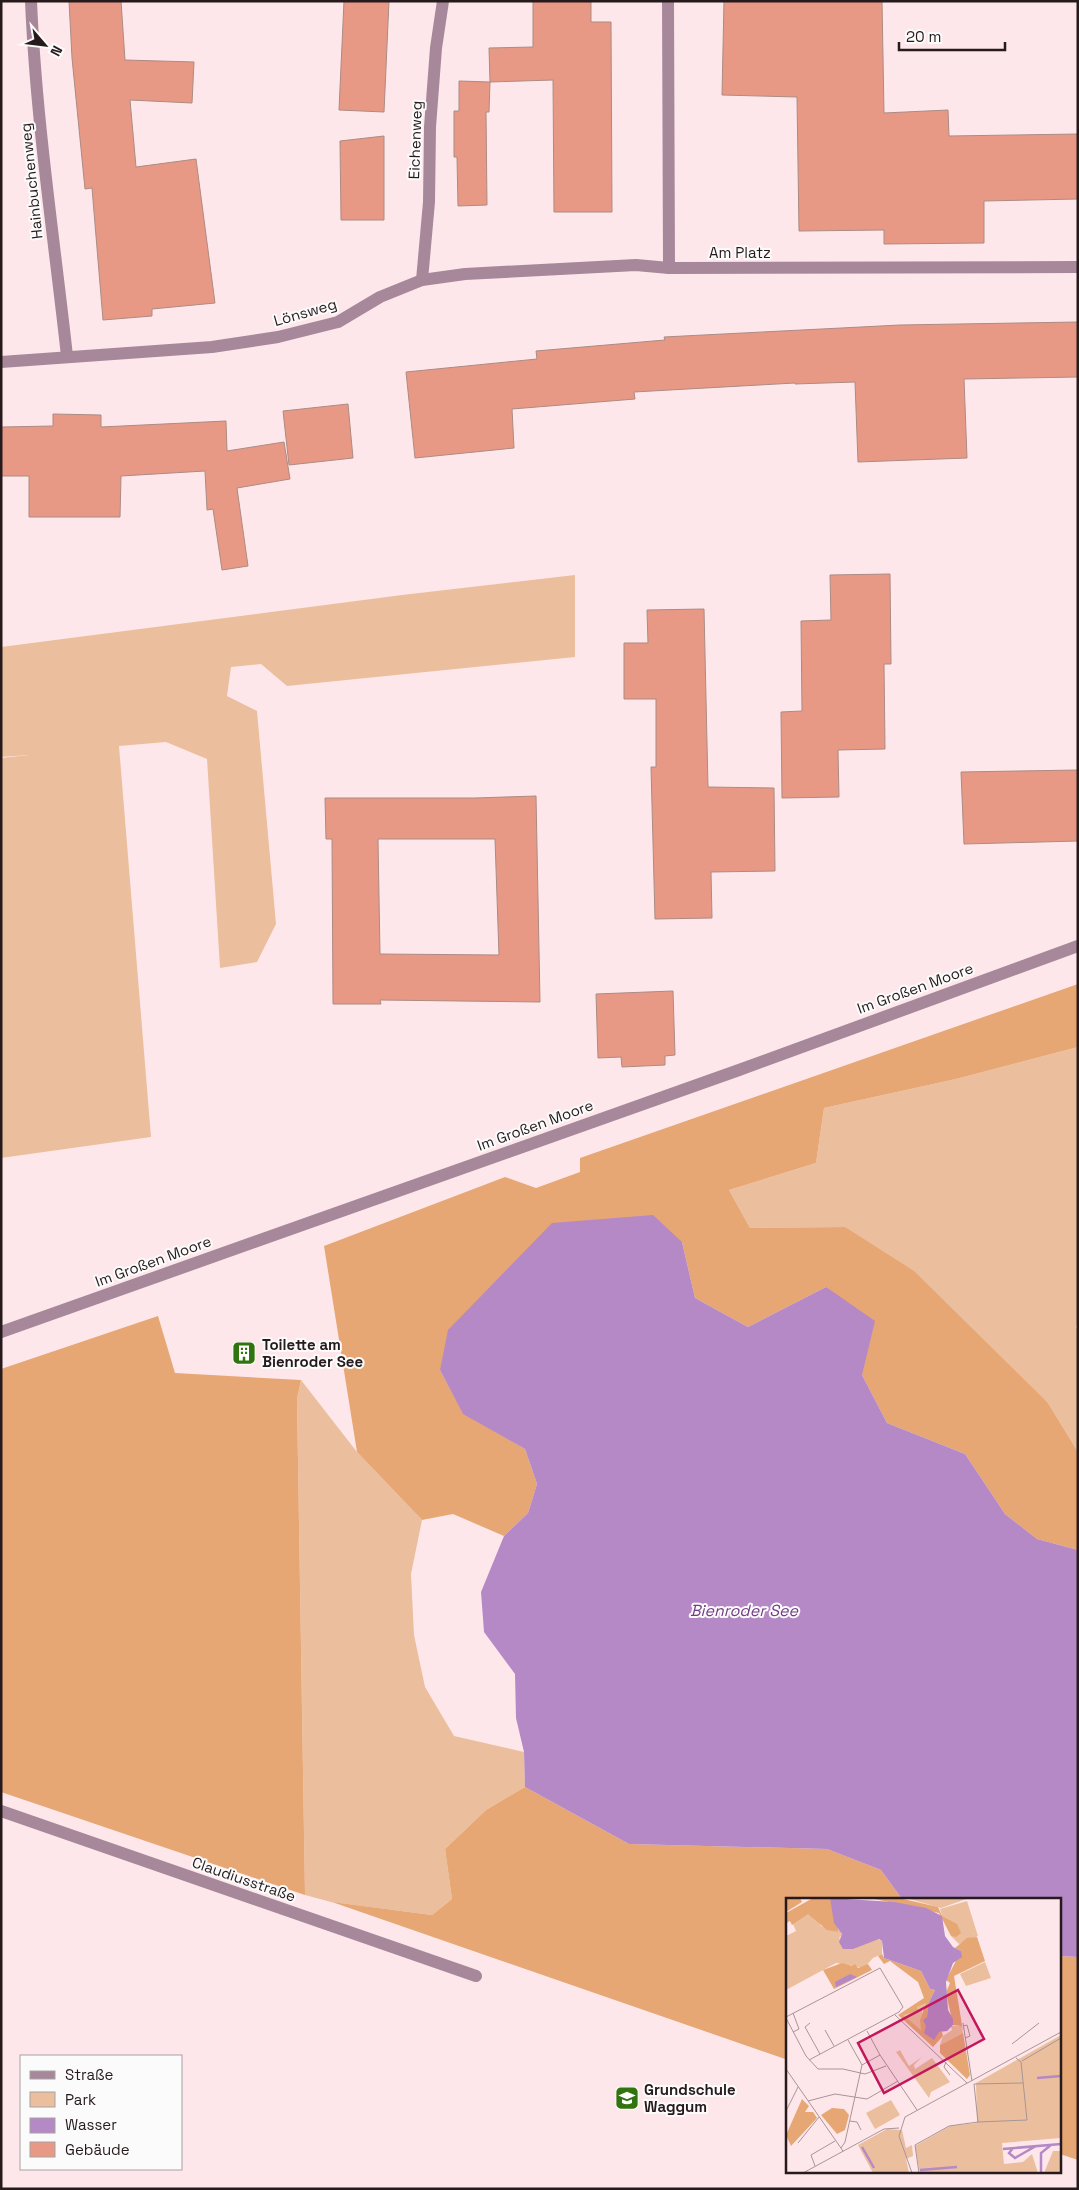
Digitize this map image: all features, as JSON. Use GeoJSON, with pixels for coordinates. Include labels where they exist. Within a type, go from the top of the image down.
{"type":"FeatureCollection","features":[{"type":"Feature","properties":{"kind":"street","name":"Hainbuchenweg"},"geometry":{"type":"LineString","coordinates":[[31,1],[32,39],[67,356]]}},
{"type":"Feature","properties":{"kind":"street","name":"Eichenweg"},"geometry":{"type":"LineString","coordinates":[[422,280],[429,202],[430,127],[436,48],[443,1]]}},
{"type":"Feature","properties":{"kind":"street"},"geometry":{"type":"LineString","coordinates":[[668,1],[669,268]]}},
{"type":"Feature","properties":{"kind":"street","name":"Lönsweg"},"geometry":{"type":"LineString","coordinates":[[1,362],[212,347],[278,337],[338,322],[380,297],[422,280],[465,274],[636,265],[669,268]]}},
{"type":"Feature","properties":{"kind":"street","name":"Am Platz"},"geometry":{"type":"LineString","coordinates":[[669,268],[1078,267]]}},
{"type":"Feature","properties":{"kind":"street","name":"Im Großen Moore"},"geometry":{"type":"LineString","coordinates":[[1,1332],[739,1070],[1078,946]]}},
{"type":"Feature","properties":{"kind":"street","name":"Claudiusstraße"},"geometry":{"type":"LineString","coordinates":[[1,1811],[476,1976]]}},
{"type":"Feature","properties":{"kind":"green space"},"geometry":{"type":"Polygon","coordinates":[[[575,575],[575,657],[287,686],[261,664],[231,667],[227,696],[257,711],[276,924],[257,962],[220,968],[207,759],[166,742],[119,746],[151,1137],[1,1158],[1,758],[29,755],[1,757],[1,647],[402,595],[575,575]]]}},
{"type":"Feature","properties":{"kind":"green space"},"geometry":{"type":"Polygon","coordinates":[[[1078,1047],[1078,1318],[1076,1328],[1078,1329],[1078,1452],[1048,1403],[845,1227],[750,1228],[729,1190],[816,1163],[824,1108],[956,1079],[1078,1047]]]}},
{"type":"Feature","properties":{"kind":"green space"},"geometry":{"type":"Polygon","coordinates":[[[301,1380],[357,1452],[422,1520],[411,1574],[414,1635],[425,1687],[454,1736],[524,1752],[525,1787],[486,1810],[445,1849],[452,1899],[432,1915],[331,1902],[305,1895],[297,1399],[301,1380]]]}},
{"type":"Feature","properties":{"kind":"shaded area"},"geometry":{"type":"Polygon","coordinates":[[[1078,984],[1078,1047],[956,1079],[824,1108],[816,1163],[729,1190],[750,1228],[845,1227],[914,1271],[1048,1403],[1078,1452],[1078,1550],[1037,1539],[1005,1514],[965,1454],[887,1423],[862,1375],[826,1287],[748,1327],[695,1298],[682,1242],[440,1370],[463,1413],[525,1449],[537,1484],[528,1513],[504,1536],[453,1514],[422,1520],[357,1452],[324,1246],[505,1177],[536,1188],[580,1172],[580,1158],[1078,984]]]}},
{"type":"Feature","properties":{"kind":"shaded area"},"geometry":{"type":"Polygon","coordinates":[[[158,1316],[175,1373],[301,1380],[297,1399],[305,1895],[1,1792],[1,1369],[158,1316]]]}},
{"type":"Feature","properties":{"kind":"shaded area"},"geometry":{"type":"Polygon","coordinates":[[[525,1787],[629,1844],[827,1849],[881,1870],[901,1898],[786,1898],[786,2059],[332,1902],[432,1915],[452,1899],[445,1849],[486,1810],[525,1787]]]}},
{"type":"Feature","properties":{"kind":"shaded area"},"geometry":{"type":"Polygon","coordinates":[[[1062,1956],[1078,1957],[1078,2160],[1062,2155],[1062,1956]]]}},
{"type":"Feature","properties":{"kind":"water","name":"Bienroder See"},"geometry":{"type":"Polygon","coordinates":[[[653,1215],[682,1242],[695,1298],[748,1327],[826,1287],[875,1321],[862,1375],[887,1423],[965,1454],[1005,1514],[1037,1539],[1078,1550],[1078,1957],[1062,1956],[1062,1898],[901,1898],[881,1870],[827,1849],[629,1844],[525,1787],[524,1752],[516,1718],[515,1674],[484,1632],[481,1592],[504,1536],[528,1513],[537,1484],[525,1449],[463,1414],[440,1370],[448,1330],[552,1223],[653,1215]]]}},
{"type":"Feature","properties":{"kind":"building"},"geometry":{"type":"Polygon","coordinates":[[[69,1],[121,1],[125,60],[194,62],[192,103],[130,100],[136,167],[196,159],[215,303],[152,309],[152,316],[103,320],[92,188],[85,189],[72,58],[69,1]]]}},
{"type":"Feature","properties":{"kind":"building"},"geometry":{"type":"Polygon","coordinates":[[[344,1],[389,1],[384,112],[339,110],[344,1]]]}},
{"type":"Feature","properties":{"kind":"building"},"geometry":{"type":"Polygon","coordinates":[[[533,1],[591,1],[591,22],[611,22],[612,212],[554,212],[553,80],[490,82],[489,48],[533,47],[533,1]]]}},
{"type":"Feature","properties":{"kind":"building"},"geometry":{"type":"Polygon","coordinates":[[[724,1],[882,1],[884,113],[948,110],[949,136],[1078,134],[1078,199],[984,201],[984,243],[884,244],[884,230],[799,231],[797,97],[722,95],[724,1]]]}},
{"type":"Feature","properties":{"kind":"building"},"geometry":{"type":"Polygon","coordinates":[[[459,81],[490,82],[489,112],[486,112],[487,205],[458,206],[457,157],[454,157],[454,111],[459,111],[459,81]]]}},
{"type":"Feature","properties":{"kind":"building"},"geometry":{"type":"Polygon","coordinates":[[[384,136],[384,220],[341,220],[340,141],[384,136]]]}},
{"type":"Feature","properties":{"kind":"building"},"geometry":{"type":"Polygon","coordinates":[[[1078,322],[1078,377],[964,379],[967,458],[858,462],[855,382],[795,383],[634,392],[635,399],[512,409],[514,448],[415,458],[406,372],[537,359],[536,351],[665,340],[664,337],[900,325],[1078,322]]]}},
{"type":"Feature","properties":{"kind":"building"},"geometry":{"type":"Polygon","coordinates":[[[348,404],[353,458],[289,465],[283,411],[348,404]]]}},
{"type":"Feature","properties":{"kind":"building"},"geometry":{"type":"Polygon","coordinates":[[[53,414],[101,415],[101,427],[226,421],[227,451],[284,442],[290,479],[237,488],[248,566],[222,570],[213,509],[207,510],[205,471],[121,476],[120,517],[29,517],[29,476],[1,476],[1,427],[53,426],[53,414]]]}},
{"type":"Feature","properties":{"kind":"building"},"geometry":{"type":"Polygon","coordinates":[[[890,574],[891,664],[884,664],[885,749],[838,750],[839,797],[782,798],[781,712],[802,711],[801,621],[831,620],[830,575],[890,574]]]}},
{"type":"Feature","properties":{"kind":"building"},"geometry":{"type":"Polygon","coordinates":[[[704,609],[708,787],[774,788],[775,871],[711,872],[712,918],[655,919],[651,767],[656,767],[656,699],[624,699],[624,643],[648,643],[647,610],[704,609]]]}},
{"type":"Feature","properties":{"kind":"building"},"geometry":{"type":"Polygon","coordinates":[[[1078,770],[1078,841],[964,844],[961,772],[1078,770]]]}},
{"type":"Feature","properties":{"kind":"building"},"geometry":{"type":"Polygon","coordinates":[[[536,796],[540,1002],[380,1000],[381,1004],[333,1004],[332,839],[326,839],[325,798],[536,796]],[[378,839],[380,954],[499,955],[495,839],[378,839]]]}},
{"type":"Feature","properties":{"kind":"building"},"geometry":{"type":"Polygon","coordinates":[[[673,991],[675,1055],[665,1056],[665,1065],[622,1067],[621,1057],[598,1058],[596,994],[673,991]]]}},
{"type":"Feature","properties":{"kind":"place","name":"Toilette am Bienroder See"},"geometry":{"type":"Point","coordinates":[244,1353]}},
{"type":"Feature","properties":{"kind":"place","name":"Grundschule Waggum"},"geometry":{"type":"Point","coordinates":[627,2098]}}]}
